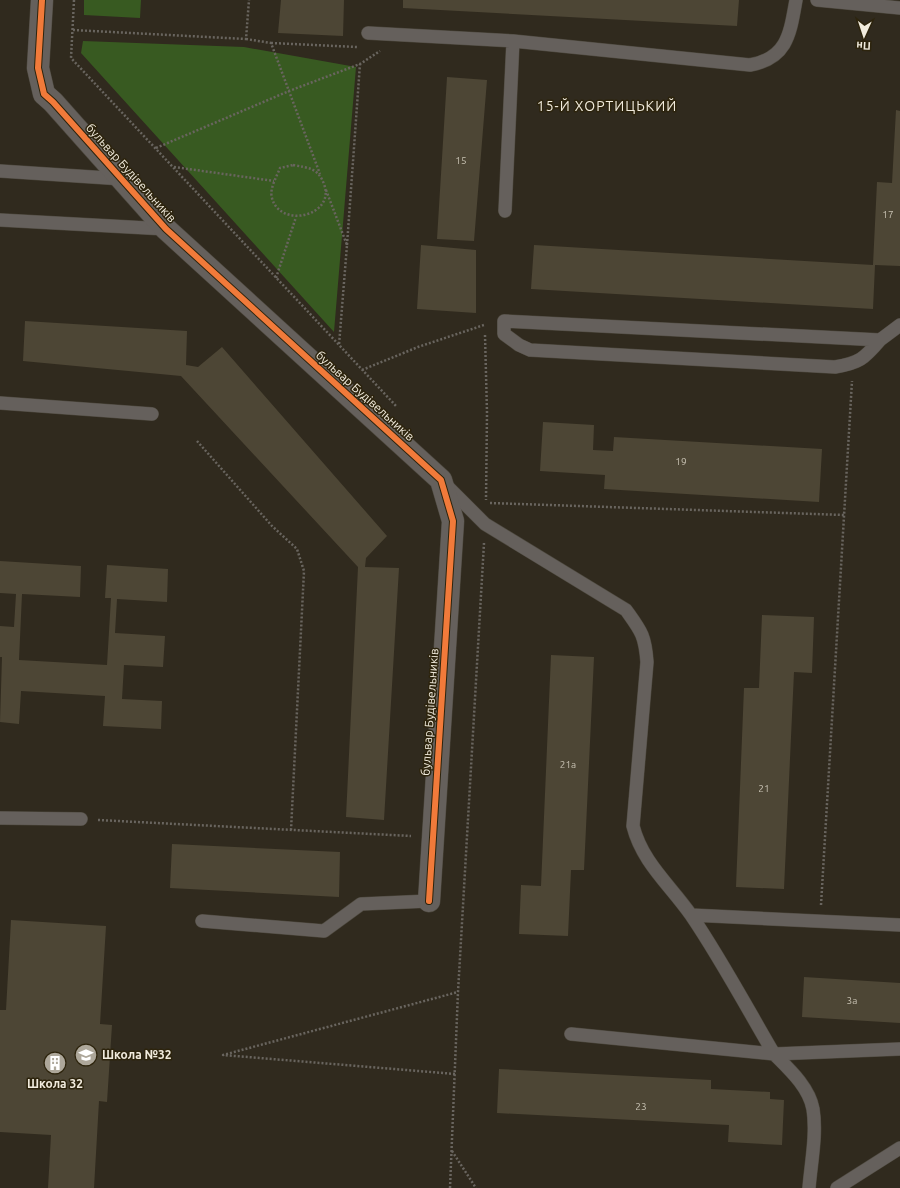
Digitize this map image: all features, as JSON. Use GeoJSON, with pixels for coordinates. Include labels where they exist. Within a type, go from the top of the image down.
{"type":"FeatureCollection","features":[{"type":"Feature","properties":{"kind":"street","name":"бульвар Будівельників"},"geometry":{"type":"LineString","coordinates":[[42,0],[38,68],[44,94],[53,102],[166,229],[441,480],[453,522],[429,901]]}},
{"type":"Feature","properties":{"kind":"lane"},"geometry":{"type":"LineString","coordinates":[[368,33],[514,41],[750,65],[763,63],[783,48],[789,35],[796,0]]}},
{"type":"Feature","properties":{"kind":"lane"},"geometry":{"type":"LineString","coordinates":[[817,0],[900,8]]}},
{"type":"Feature","properties":{"kind":"lane"},"geometry":{"type":"LineString","coordinates":[[505,211],[514,41]]}},
{"type":"Feature","properties":{"kind":"lane"},"geometry":{"type":"LineString","coordinates":[[0,171],[122,179]]}},
{"type":"Feature","properties":{"kind":"lane"},"geometry":{"type":"LineString","coordinates":[[0,220],[166,229]]}},
{"type":"Feature","properties":{"kind":"lane"},"geometry":{"type":"LineString","coordinates":[[880,340],[504,321],[504,334],[518,346],[530,350],[835,367],[854,364],[867,355],[880,340],[900,326]]}},
{"type":"Feature","properties":{"kind":"lane"},"geometry":{"type":"LineString","coordinates":[[0,403],[152,414]]}},
{"type":"Feature","properties":{"kind":"lane"},"geometry":{"type":"LineString","coordinates":[[441,480],[486,524],[626,610],[639,628],[645,640],[647,662],[633,826],[637,841],[643,854],[691,915],[774,1054],[790,1070],[802,1086],[812,1108],[813,1143],[809,1188]]}},
{"type":"Feature","properties":{"kind":"lane"},"geometry":{"type":"LineString","coordinates":[[0,818],[81,819]]}},
{"type":"Feature","properties":{"kind":"lane"},"geometry":{"type":"LineString","coordinates":[[202,920],[324,931],[361,904],[429,901]]}},
{"type":"Feature","properties":{"kind":"lane"},"geometry":{"type":"LineString","coordinates":[[691,915],[900,924]]}},
{"type":"Feature","properties":{"kind":"lane"},"geometry":{"type":"LineString","coordinates":[[571,1034],[774,1054],[900,1050]]}},
{"type":"Feature","properties":{"kind":"lane"},"geometry":{"type":"LineString","coordinates":[[837,1188],[900,1148]]}},
{"type":"Feature","properties":{"kind":"path"},"geometry":{"type":"LineString","coordinates":[[74,0],[71,58],[400,410]]}},
{"type":"Feature","properties":{"kind":"path"},"geometry":{"type":"LineString","coordinates":[[246,39],[249,0]]}},
{"type":"Feature","properties":{"kind":"path"},"geometry":{"type":"LineString","coordinates":[[73,30],[246,39],[271,43],[361,48]]}},
{"type":"Feature","properties":{"kind":"path"},"geometry":{"type":"LineString","coordinates":[[271,43],[347,245]]}},
{"type":"Feature","properties":{"kind":"path"},"geometry":{"type":"LineString","coordinates":[[156,148],[289,91],[360,64],[383,49],[376,48]]}},
{"type":"Feature","properties":{"kind":"path"},"geometry":{"type":"LineString","coordinates":[[339,346],[360,64]]}},
{"type":"Feature","properties":{"kind":"path"},"geometry":{"type":"LineString","coordinates":[[320,175],[310,168],[293,165],[280,168],[274,181],[271,197],[277,206],[285,213],[296,217],[318,210],[324,201],[326,189]]}},
{"type":"Feature","properties":{"kind":"path"},"geometry":{"type":"LineString","coordinates":[[173,167],[274,181]]}},
{"type":"Feature","properties":{"kind":"path"},"geometry":{"type":"LineString","coordinates":[[276,278],[296,217]]}},
{"type":"Feature","properties":{"kind":"path"},"geometry":{"type":"LineString","coordinates":[[362,370],[418,347],[484,325],[504,321]]}},
{"type":"Feature","properties":{"kind":"path"},"geometry":{"type":"LineString","coordinates":[[484,325],[487,413],[486,503]]}},
{"type":"Feature","properties":{"kind":"path"},"geometry":{"type":"LineString","coordinates":[[820,921],[854,364]]}},
{"type":"Feature","properties":{"kind":"path"},"geometry":{"type":"LineString","coordinates":[[197,441],[272,526],[297,549],[304,571],[291,830]]}},
{"type":"Feature","properties":{"kind":"path"},"geometry":{"type":"LineString","coordinates":[[480,498],[486,503],[844,515]]}},
{"type":"Feature","properties":{"kind":"path"},"geometry":{"type":"LineString","coordinates":[[450,1188],[458,992],[486,524]]}},
{"type":"Feature","properties":{"kind":"path"},"geometry":{"type":"LineString","coordinates":[[81,819],[433,837]]}},
{"type":"Feature","properties":{"kind":"path"},"geometry":{"type":"LineString","coordinates":[[455,1074],[223,1055],[458,992]]}},
{"type":"Feature","properties":{"kind":"path"},"geometry":{"type":"LineString","coordinates":[[452,1151],[476,1188]]}},
{"type":"Feature","properties":{"kind":"green space"},"geometry":{"type":"Polygon","coordinates":[[[84,0],[141,0],[140,18],[84,15],[84,0]]]}},
{"type":"Feature","properties":{"kind":"green space"},"geometry":{"type":"Polygon","coordinates":[[[83,41],[244,47],[356,67],[334,332],[81,53],[83,41]]]}},
{"type":"Feature","properties":{"kind":"building"},"geometry":{"type":"Polygon","coordinates":[[[281,0],[344,0],[343,36],[278,33],[281,0]]]}},
{"type":"Feature","properties":{"kind":"building"},"geometry":{"type":"Polygon","coordinates":[[[403,0],[739,0],[737,26],[403,8],[403,0]]]}},
{"type":"Feature","properties":{"kind":"building"},"geometry":{"type":"Polygon","coordinates":[[[447,77],[487,80],[474,241],[437,239],[447,77]]]}},
{"type":"Feature","properties":{"kind":"building"},"geometry":{"type":"Polygon","coordinates":[[[896,110],[900,111],[900,266],[875,265],[873,309],[531,289],[534,245],[873,265],[877,182],[892,183],[896,110]]]}},
{"type":"Feature","properties":{"kind":"building"},"geometry":{"type":"Polygon","coordinates":[[[421,245],[476,250],[476,313],[417,309],[421,245]]]}},
{"type":"Feature","properties":{"kind":"building"},"geometry":{"type":"Polygon","coordinates":[[[25,321],[187,331],[186,365],[198,367],[222,347],[387,536],[366,558],[365,567],[399,568],[384,820],[346,817],[358,567],[181,376],[23,361],[25,321]]]}},
{"type":"Feature","properties":{"kind":"building"},"geometry":{"type":"Polygon","coordinates":[[[543,422],[594,425],[593,450],[613,451],[614,437],[822,449],[819,502],[604,489],[605,475],[540,471],[543,422]]]}},
{"type":"Feature","properties":{"kind":"building"},"geometry":{"type":"Polygon","coordinates":[[[0,561],[81,566],[80,597],[22,594],[19,660],[107,665],[111,598],[105,598],[107,565],[168,569],[167,602],[117,599],[115,633],[165,636],[163,667],[124,665],[122,699],[162,701],[161,729],[103,726],[105,696],[21,691],[19,724],[0,722],[2,657],[0,657],[0,626],[14,627],[16,594],[0,593],[0,561]]]}},
{"type":"Feature","properties":{"kind":"building"},"geometry":{"type":"Polygon","coordinates":[[[762,615],[814,617],[812,673],[794,672],[784,889],[736,887],[744,688],[759,688],[762,615]]]}},
{"type":"Feature","properties":{"kind":"building"},"geometry":{"type":"Polygon","coordinates":[[[551,655],[594,657],[584,870],[571,870],[568,936],[519,934],[521,885],[541,886],[551,655]]]}},
{"type":"Feature","properties":{"kind":"building"},"geometry":{"type":"Polygon","coordinates":[[[172,844],[340,852],[339,897],[170,888],[172,844]]]}},
{"type":"Feature","properties":{"kind":"building","name":"Школа №32"},"geometry":{"type":"Polygon","coordinates":[[[11,920],[106,926],[100,1024],[112,1025],[107,1102],[99,1101],[94,1188],[48,1188],[51,1135],[0,1132],[0,1010],[6,1010],[11,920]]]}},
{"type":"Feature","properties":{"kind":"building"},"geometry":{"type":"Polygon","coordinates":[[[804,977],[900,983],[900,1023],[802,1017],[804,977]]]}},
{"type":"Feature","properties":{"kind":"building"},"geometry":{"type":"Polygon","coordinates":[[[499,1069],[711,1080],[711,1089],[770,1092],[770,1099],[784,1100],[782,1145],[728,1142],[729,1125],[497,1113],[499,1069]]]}},
{"type":"Feature","properties":{"kind":"cycle path"},"geometry":{"type":"LineString","coordinates":[[42,0],[38,68],[44,94],[53,102],[166,229],[441,480],[453,521],[429,901]]}},
{"type":"Feature","properties":{"kind":"place","name":"Школа №32"},"geometry":{"type":"Point","coordinates":[86,1055]}},
{"type":"Feature","properties":{"kind":"place","name":"Школа 32"},"geometry":{"type":"Point","coordinates":[55,1063]}},
{"type":"Feature","properties":{"kind":"district","name":"15-Й ХОРТИЦЬКИЙ"},"geometry":{"type":"Point","coordinates":[607,106]}}]}
